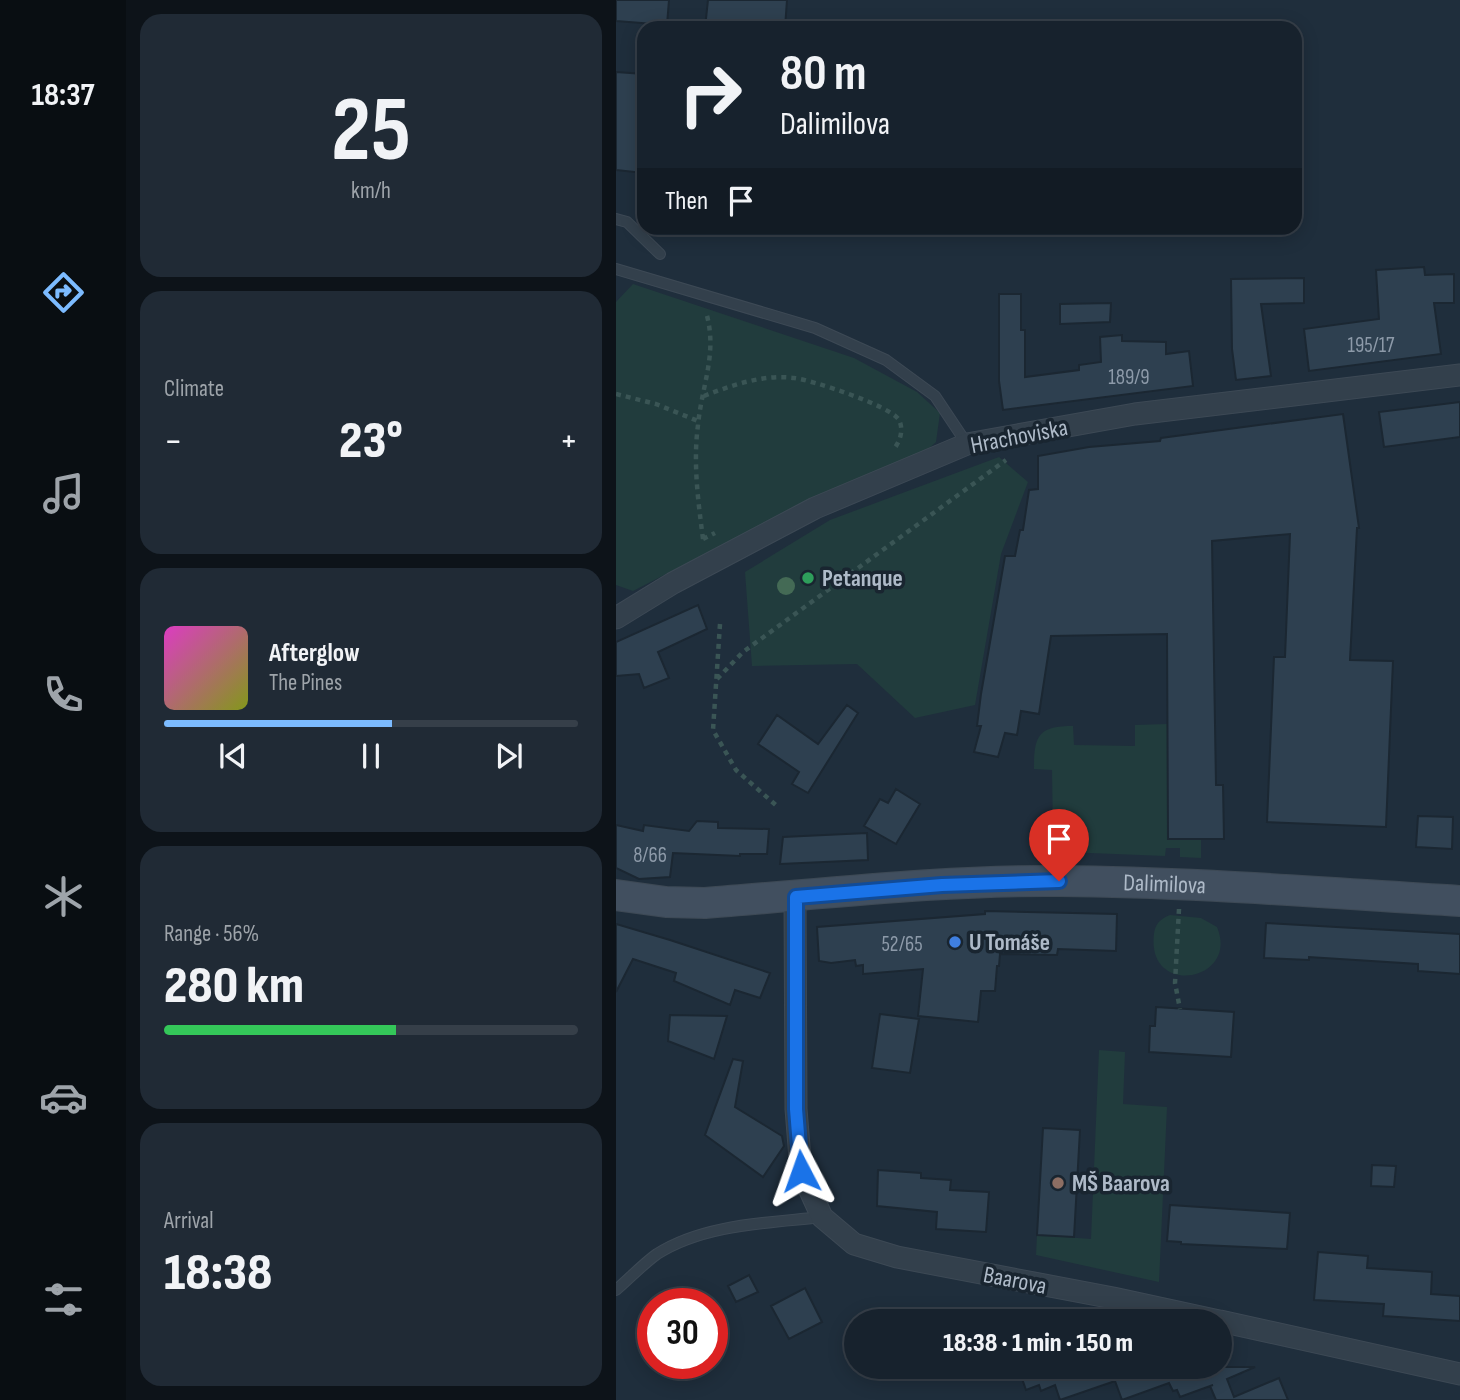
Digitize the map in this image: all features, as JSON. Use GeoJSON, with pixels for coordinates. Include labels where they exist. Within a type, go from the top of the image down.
{"type":"FeatureCollection","features":[{"type":"Feature","properties":{"kind":"main road","name":"Dalimilova"},"geometry":{"type":"LineString","coordinates":[[616,895],[642,900],[692,903],[1020,881],[1180,885],[1460,901]]}},
{"type":"Feature","properties":{"kind":"street","name":"Hrachoviska"},"geometry":{"type":"LineString","coordinates":[[616,618],[815,508],[967,444],[1135,414],[1460,376]]}},
{"type":"Feature","properties":{"kind":"street","name":"Baarova"},"geometry":{"type":"LineString","coordinates":[[796,897],[796,1109],[801,1171],[822,1217],[854,1244],[897,1257],[1164,1309]]}},
{"type":"Feature","properties":{"kind":"street","name":"Baarova"},"geometry":{"type":"LineString","coordinates":[[1232,1324],[1460,1374]]}},
{"type":"Feature","properties":{"kind":"lane"},"geometry":{"type":"LineString","coordinates":[[616,219],[627,222],[637,232]]}},
{"type":"Feature","properties":{"kind":"lane"},"geometry":{"type":"LineString","coordinates":[[640,235],[660,254]]}},
{"type":"Feature","properties":{"kind":"lane"},"geometry":{"type":"LineString","coordinates":[[616,269],[816,328],[886,360],[935,396],[967,444]]}},
{"type":"Feature","properties":{"kind":"lane"},"geometry":{"type":"LineString","coordinates":[[616,1290],[658,1254],[696,1237],[739,1227],[822,1217]]}},
{"type":"Feature","properties":{"kind":"path"},"geometry":{"type":"LineString","coordinates":[[694,292],[705,310],[711,330],[709,369],[698,421],[695,468],[703,538],[703,568]]}},
{"type":"Feature","properties":{"kind":"path"},"geometry":{"type":"LineString","coordinates":[[704,396],[732,385],[766,379],[794,378],[852,395],[890,411],[898,419],[902,431],[897,445],[888,456]]}},
{"type":"Feature","properties":{"kind":"path"},"geometry":{"type":"LineString","coordinates":[[616,394],[656,404],[698,421]]}},
{"type":"Feature","properties":{"kind":"path"},"geometry":{"type":"LineString","coordinates":[[717,679],[743,652],[1014,454]]}},
{"type":"Feature","properties":{"kind":"path"},"geometry":{"type":"LineString","coordinates":[[703,538],[715,533]]}},
{"type":"Feature","properties":{"kind":"path"},"geometry":{"type":"LineString","coordinates":[[720,624],[713,730],[736,770],[778,807]]}},
{"type":"Feature","properties":{"kind":"path"},"geometry":{"type":"LineString","coordinates":[[1180,885],[1175,983],[1180,1009]]}},
{"type":"Feature","properties":{"kind":"green space"},"geometry":{"type":"Polygon","coordinates":[[[633,284],[854,358],[917,392],[940,413],[936,442],[921,456],[707,553],[633,591],[616,585],[616,302],[633,284]]]}},
{"type":"Feature","properties":{"kind":"green space"},"geometry":{"type":"Polygon","coordinates":[[[999,457],[1028,482],[1001,554],[975,705],[915,718],[857,664],[752,666],[745,572],[830,520],[999,457]]]}},
{"type":"Feature","properties":{"kind":"green space"},"geometry":{"type":"Polygon","coordinates":[[[1167,724],[1168,839],[1201,839],[1201,858],[1180,857],[1180,848],[1166,848],[1165,856],[1065,852],[1064,843],[1036,842],[1035,835],[1053,834],[1052,770],[1034,769],[1035,748],[1040,735],[1052,728],[1073,726],[1074,745],[1135,746],[1135,725],[1167,724]]]}},
{"type":"Feature","properties":{"kind":"green space"},"geometry":{"type":"Polygon","coordinates":[[[1170,915],[1201,918],[1217,927],[1221,946],[1216,960],[1205,970],[1191,975],[1176,974],[1164,968],[1155,954],[1156,927],[1163,918],[1170,915]]]}},
{"type":"Feature","properties":{"kind":"green space"},"geometry":{"type":"Polygon","coordinates":[[[1099,1050],[1125,1052],[1123,1104],[1167,1107],[1159,1282],[1036,1255],[1037,1235],[1091,1239],[1099,1050]]]}},
{"type":"Feature","properties":{"kind":"building"},"geometry":{"type":"Polygon","coordinates":[[[616,0],[669,0],[667,21],[616,21],[616,0]]]}},
{"type":"Feature","properties":{"kind":"building"},"geometry":{"type":"Polygon","coordinates":[[[708,0],[787,0],[786,21],[706,21],[708,0]]]}},
{"type":"Feature","properties":{"kind":"building"},"geometry":{"type":"Polygon","coordinates":[[[616,72],[637,74],[637,172],[616,170],[616,72]]]}},
{"type":"Feature","properties":{"kind":"building"},"geometry":{"type":"Polygon","coordinates":[[[1424,267],[1425,275],[1454,274],[1454,303],[1434,303],[1441,354],[1309,371],[1304,329],[1379,319],[1376,270],[1424,267]]]}},
{"type":"Feature","properties":{"kind":"building"},"geometry":{"type":"Polygon","coordinates":[[[1304,278],[1304,303],[1261,304],[1271,376],[1236,380],[1232,349],[1231,279],[1304,278]]]}},
{"type":"Feature","properties":{"kind":"building"},"geometry":{"type":"Polygon","coordinates":[[[999,294],[1021,294],[1021,330],[1025,330],[1025,377],[1079,370],[1079,365],[1101,362],[1100,337],[1122,335],[1122,341],[1166,342],[1166,354],[1189,351],[1193,386],[1003,410],[999,381],[999,294]]]}},
{"type":"Feature","properties":{"kind":"building"},"geometry":{"type":"Polygon","coordinates":[[[1111,303],[1110,322],[1060,324],[1060,304],[1111,303]]]}},
{"type":"Feature","properties":{"kind":"building"},"geometry":{"type":"Polygon","coordinates":[[[1460,402],[1460,437],[1384,447],[1379,412],[1460,402]]]}},
{"type":"Feature","properties":{"kind":"building"},"geometry":{"type":"Polygon","coordinates":[[[1343,414],[1359,528],[1350,660],[1393,661],[1386,827],[1267,822],[1274,657],[1285,657],[1290,534],[1212,541],[1216,785],[1223,785],[1224,839],[1168,839],[1167,634],[1051,636],[1039,714],[1021,711],[1017,735],[1005,733],[998,757],[974,752],[981,726],[977,726],[981,694],[1005,556],[1015,556],[1020,530],[1023,530],[1029,490],[1038,489],[1038,456],[1343,414]]]}},
{"type":"Feature","properties":{"kind":"building"},"geometry":{"type":"Polygon","coordinates":[[[698,605],[707,629],[658,652],[669,678],[644,688],[639,674],[616,676],[616,642],[698,605]]]}},
{"type":"Feature","properties":{"kind":"building"},"geometry":{"type":"Polygon","coordinates":[[[847,705],[858,713],[808,793],[792,784],[799,772],[758,744],[777,715],[818,744],[847,705]]]}},
{"type":"Feature","properties":{"kind":"building"},"geometry":{"type":"Polygon","coordinates":[[[896,789],[920,804],[896,844],[864,826],[880,799],[888,803],[896,789]]]}},
{"type":"Feature","properties":{"kind":"building"},"geometry":{"type":"Polygon","coordinates":[[[1418,816],[1453,817],[1452,849],[1416,847],[1418,816]]]}},
{"type":"Feature","properties":{"kind":"building"},"geometry":{"type":"Polygon","coordinates":[[[697,821],[718,822],[718,828],[769,829],[767,854],[740,856],[673,853],[670,877],[639,879],[616,868],[616,825],[643,831],[644,825],[689,831],[697,821]]]}},
{"type":"Feature","properties":{"kind":"building"},"geometry":{"type":"Polygon","coordinates":[[[867,833],[868,860],[780,864],[783,837],[867,833]]]}},
{"type":"Feature","properties":{"kind":"building"},"geometry":{"type":"Polygon","coordinates":[[[985,911],[1117,914],[1116,951],[1058,949],[1057,955],[1000,954],[995,991],[981,991],[978,1022],[918,1016],[923,969],[863,974],[863,965],[856,966],[855,960],[831,963],[819,961],[817,927],[985,914],[985,911]]]}},
{"type":"Feature","properties":{"kind":"building"},"geometry":{"type":"Polygon","coordinates":[[[1266,923],[1460,934],[1460,974],[1418,971],[1418,964],[1309,957],[1309,960],[1264,958],[1266,923]]]}},
{"type":"Feature","properties":{"kind":"building"},"geometry":{"type":"Polygon","coordinates":[[[616,924],[770,973],[760,998],[735,990],[730,1005],[674,981],[676,973],[633,959],[616,992],[616,924]]]}},
{"type":"Feature","properties":{"kind":"building"},"geometry":{"type":"Polygon","coordinates":[[[1156,1007],[1234,1012],[1231,1057],[1149,1052],[1150,1026],[1155,1026],[1156,1007]]]}},
{"type":"Feature","properties":{"kind":"building"},"geometry":{"type":"Polygon","coordinates":[[[880,1014],[919,1019],[910,1073],[872,1068],[880,1014]]]}},
{"type":"Feature","properties":{"kind":"building"},"geometry":{"type":"Polygon","coordinates":[[[670,1015],[727,1016],[714,1059],[668,1041],[670,1015]]]}},
{"type":"Feature","properties":{"kind":"building"},"geometry":{"type":"Polygon","coordinates":[[[733,1059],[743,1061],[735,1107],[782,1136],[784,1146],[763,1177],[705,1135],[733,1059]]]}},
{"type":"Feature","properties":{"kind":"building","name":"MŠ Baarova"},"geometry":{"type":"Polygon","coordinates":[[[1043,1128],[1080,1130],[1074,1237],[1037,1235],[1043,1128]]]}},
{"type":"Feature","properties":{"kind":"building"},"geometry":{"type":"Polygon","coordinates":[[[1372,1165],[1396,1166],[1394,1187],[1371,1186],[1372,1165]]]}},
{"type":"Feature","properties":{"kind":"building"},"geometry":{"type":"Polygon","coordinates":[[[878,1170],[921,1173],[921,1178],[951,1180],[950,1190],[989,1192],[986,1232],[936,1229],[937,1212],[877,1206],[878,1170]]]}},
{"type":"Feature","properties":{"kind":"building"},"geometry":{"type":"Polygon","coordinates":[[[1170,1205],[1290,1213],[1287,1249],[1167,1241],[1170,1205]]]}},
{"type":"Feature","properties":{"kind":"building"},"geometry":{"type":"Polygon","coordinates":[[[1318,1252],[1368,1256],[1367,1268],[1432,1272],[1431,1294],[1460,1296],[1460,1321],[1383,1316],[1384,1304],[1314,1300],[1318,1252]]]}},
{"type":"Feature","properties":{"kind":"building"},"geometry":{"type":"Polygon","coordinates":[[[749,1275],[758,1292],[736,1302],[728,1286],[749,1275]]]}},
{"type":"Feature","properties":{"kind":"building"},"geometry":{"type":"Polygon","coordinates":[[[805,1288],[822,1322],[789,1339],[771,1306],[805,1288]]]}},
{"type":"Feature","properties":{"kind":"building"},"geometry":{"type":"Polygon","coordinates":[[[1232,1367],[1255,1367],[1232,1377],[1232,1367]]]}},
{"type":"Feature","properties":{"kind":"building"},"geometry":{"type":"Polygon","coordinates":[[[1279,1378],[1288,1400],[1216,1400],[1210,1386],[1180,1397],[1169,1383],[1122,1400],[1115,1381],[1060,1400],[1055,1385],[1041,1391],[1039,1385],[1026,1390],[1022,1379],[1227,1379],[1234,1397],[1279,1378]]]}},
{"type":"Feature","properties":{"kind":"place","name":"Petanque"},"geometry":{"type":"Point","coordinates":[808,578]}},
{"type":"Feature","properties":{"kind":"place","name":"U Tomáše"},"geometry":{"type":"Point","coordinates":[955,942]}},
{"type":"Feature","properties":{"kind":"place","name":"MŠ Baarova"},"geometry":{"type":"Point","coordinates":[1058,1183]}},
{"type":"Feature","properties":{"kind":"route"},"geometry":{"type":"LineString","coordinates":[[801,1171],[796,1109],[796,897],[942,885],[1059,881]]}}]}
